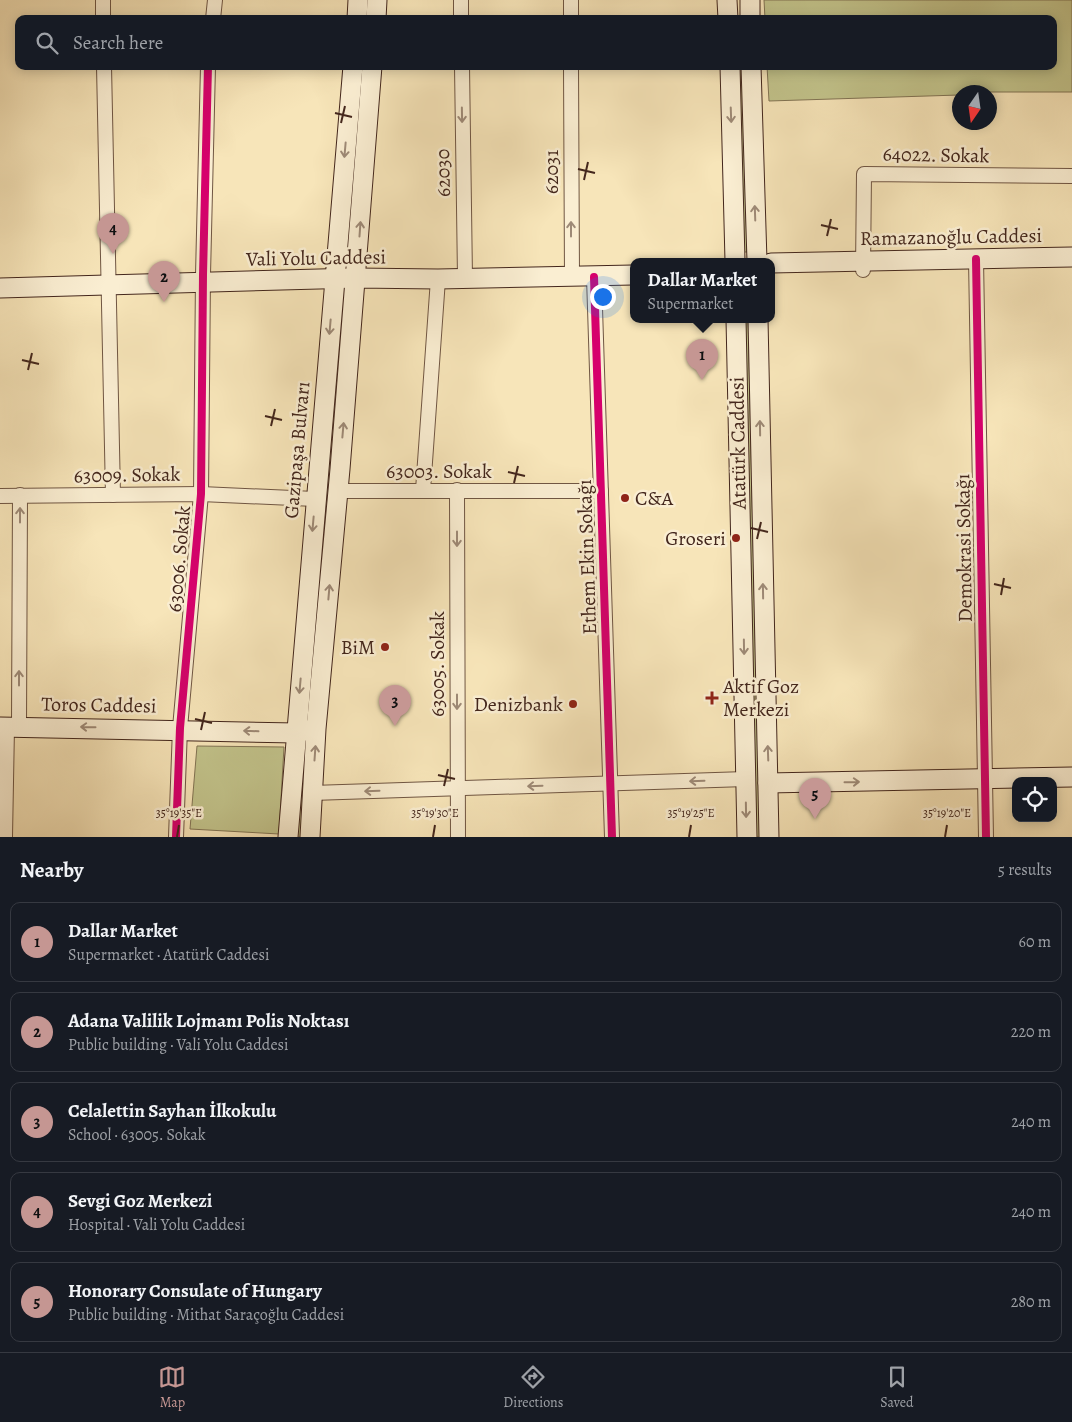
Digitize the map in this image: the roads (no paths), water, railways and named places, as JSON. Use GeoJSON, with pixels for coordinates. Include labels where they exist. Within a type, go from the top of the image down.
{"type":"FeatureCollection","features":[{"type":"Feature","properties":{"kind":"main road"},"geometry":{"type":"LineString","coordinates":[[357,15],[358,0]]}},
{"type":"Feature","properties":{"kind":"main road"},"geometry":{"type":"LineString","coordinates":[[376,15],[377,0]]}},
{"type":"Feature","properties":{"kind":"main road"},"geometry":{"type":"LineString","coordinates":[[727,0],[728,15]]}},
{"type":"Feature","properties":{"kind":"main road"},"geometry":{"type":"LineString","coordinates":[[750,0],[750,15]]}},
{"type":"Feature","properties":{"kind":"main road","name":"Gazipaşa Bulvarı"},"geometry":{"type":"LineString","coordinates":[[288,837],[315,498],[353,70]]}},
{"type":"Feature","properties":{"kind":"main road"},"geometry":{"type":"LineString","coordinates":[[310,837],[316,728],[338,491],[372,70]]}},
{"type":"Feature","properties":{"kind":"main road"},"geometry":{"type":"LineString","coordinates":[[730,70],[735,258]]}},
{"type":"Feature","properties":{"kind":"main road"},"geometry":{"type":"LineString","coordinates":[[751,70],[757,258]]}},
{"type":"Feature","properties":{"kind":"main road","name":"Ramazanoğlu Caddesi"},"geometry":{"type":"LineString","coordinates":[[775,263],[863,265],[976,263],[1072,257]]}},
{"type":"Feature","properties":{"kind":"main road","name":"Ramazanoğlu Caddesi"},"geometry":{"type":"LineString","coordinates":[[976,263],[1072,267]]}},
{"type":"Feature","properties":{"kind":"main road","name":"Ramazanoğlu Caddesi"},"geometry":{"type":"LineString","coordinates":[[775,271],[863,265]]}},
{"type":"Feature","properties":{"kind":"main road","name":"Vali Yolu Caddesi"},"geometry":{"type":"LineString","coordinates":[[0,288],[334,278],[438,280],[630,275]]}},
{"type":"Feature","properties":{"kind":"main road","name":"Atatürk Caddesi"},"geometry":{"type":"LineString","coordinates":[[736,323],[747,837]]}},
{"type":"Feature","properties":{"kind":"main road","name":"Atatürk Caddesi"},"geometry":{"type":"LineString","coordinates":[[758,323],[769,837]]}},
{"type":"Feature","properties":{"kind":"main road","name":"Toros Caddesi"},"geometry":{"type":"LineString","coordinates":[[9,727],[180,728],[296,732],[316,728]]}},
{"type":"Feature","properties":{"kind":"main road"},"geometry":{"type":"LineString","coordinates":[[768,783],[1072,777]]}},
{"type":"Feature","properties":{"kind":"street"},"geometry":{"type":"LineString","coordinates":[[103,0],[103,15]]}},
{"type":"Feature","properties":{"kind":"street"},"geometry":{"type":"LineString","coordinates":[[213,15],[215,0]]}},
{"type":"Feature","properties":{"kind":"street"},"geometry":{"type":"LineString","coordinates":[[461,0],[461,15]]}},
{"type":"Feature","properties":{"kind":"street"},"geometry":{"type":"LineString","coordinates":[[571,0],[571,15]]}},
{"type":"Feature","properties":{"kind":"street"},"geometry":{"type":"LineString","coordinates":[[104,70],[107,285],[113,495]]}},
{"type":"Feature","properties":{"kind":"street","name":"63006. Sokak"},"geometry":{"type":"LineString","coordinates":[[176,837],[180,728],[200,494],[208,70]]}},
{"type":"Feature","properties":{"kind":"street","name":"62030"},"geometry":{"type":"LineString","coordinates":[[462,70],[464,278]]}},
{"type":"Feature","properties":{"kind":"street","name":"62031"},"geometry":{"type":"LineString","coordinates":[[571,70],[572,278]]}},
{"type":"Feature","properties":{"kind":"street","name":"64022. Sokak"},"geometry":{"type":"LineString","coordinates":[[863,265],[864,174],[1072,176]]}},
{"type":"Feature","properties":{"kind":"street","name":"Demokrasi Sokağı"},"geometry":{"type":"LineString","coordinates":[[976,263],[986,837]]}},
{"type":"Feature","properties":{"kind":"street","name":"Ethem Ekin Sokağı"},"geometry":{"type":"LineString","coordinates":[[594,277],[612,837]]}},
{"type":"Feature","properties":{"kind":"street"},"geometry":{"type":"LineString","coordinates":[[423,490],[438,280]]}},
{"type":"Feature","properties":{"kind":"street","name":"63005. Sokak"},"geometry":{"type":"LineString","coordinates":[[457,490],[456,788],[458,837]]}},
{"type":"Feature","properties":{"kind":"street","name":"63003. Sokak"},"geometry":{"type":"LineString","coordinates":[[338,491],[601,491]]}},
{"type":"Feature","properties":{"kind":"street","name":"63009. Sokak"},"geometry":{"type":"LineString","coordinates":[[0,496],[200,494],[315,498]]}},
{"type":"Feature","properties":{"kind":"street"},"geometry":{"type":"LineString","coordinates":[[5,837],[20,496]]}},
{"type":"Feature","properties":{"kind":"street"},"geometry":{"type":"LineString","coordinates":[[312,793],[746,779]]}},
{"type":"Feature","properties":{"kind":"place","name":"Sevgi Goz Merkezi"},"geometry":{"type":"Point","coordinates":[113,254]}},
{"type":"Feature","properties":{"kind":"place","name":"Adana Valilik Lojmanı Polis Noktası"},"geometry":{"type":"Point","coordinates":[164,302]}},
{"type":"Feature","properties":{"kind":"place","name":"Dallar Market"},"geometry":{"type":"Point","coordinates":[702,380]}},
{"type":"Feature","properties":{"kind":"place","name":"C&A"},"geometry":{"type":"Point","coordinates":[625,498]}},
{"type":"Feature","properties":{"kind":"place","name":"Groseri"},"geometry":{"type":"Point","coordinates":[736,538]}},
{"type":"Feature","properties":{"kind":"place","name":"BiM"},"geometry":{"type":"Point","coordinates":[385,647]}},
{"type":"Feature","properties":{"kind":"place","name":"Aktif Goz Merkezi"},"geometry":{"type":"Point","coordinates":[712,698]}},
{"type":"Feature","properties":{"kind":"place","name":"Denizbank"},"geometry":{"type":"Point","coordinates":[573,704]}},
{"type":"Feature","properties":{"kind":"place","name":"Celalettin Sayhan İlkokulu"},"geometry":{"type":"Point","coordinates":[395,726]}},
{"type":"Feature","properties":{"kind":"place","name":"Honorary Consulate of Hungary"},"geometry":{"type":"Point","coordinates":[815,819]}}]}
